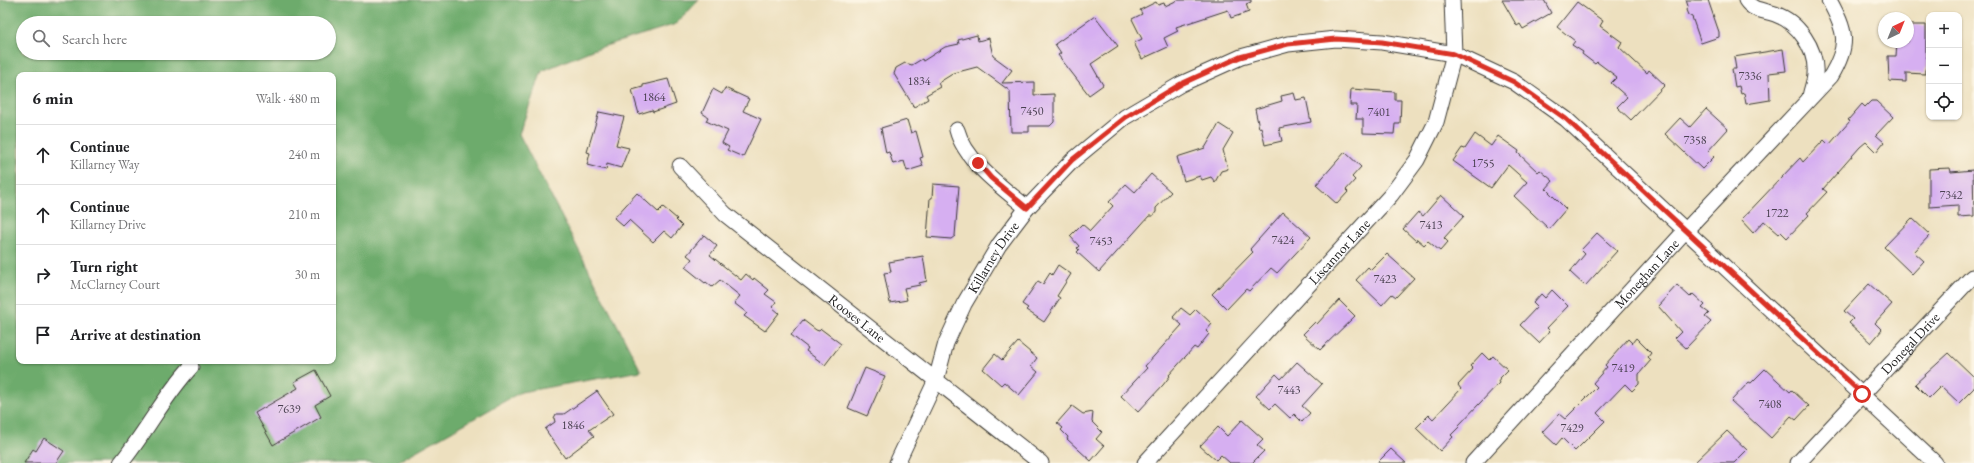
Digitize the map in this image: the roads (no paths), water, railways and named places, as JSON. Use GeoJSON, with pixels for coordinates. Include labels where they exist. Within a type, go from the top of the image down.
{"type":"FeatureCollection","features":[{"type":"Feature","properties":{"kind":"street","name":"Liscannor Lane"},"geometry":{"type":"LineString","coordinates":[[1144,463],[1390,195],[1412,166],[1436,122],[1454,54],[1452,0]]}},
{"type":"Feature","properties":{"kind":"street"},"geometry":{"type":"LineString","coordinates":[[1746,0],[1757,10],[1776,14],[1792,23],[1811,47],[1816,73],[1809,99]]}},
{"type":"Feature","properties":{"kind":"street","name":"Moneghan Lane"},"geometry":{"type":"LineString","coordinates":[[1473,463],[1686,230],[1831,76],[1842,58],[1844,41],[1841,21],[1829,0]]}},
{"type":"Feature","properties":{"kind":"street","name":"Killarney Drive"},"geometry":{"type":"LineString","coordinates":[[896,463],[936,380],[946,343],[964,304],[999,245],[1027,208],[1072,160],[1126,117],[1181,84],[1240,57],[1288,44],[1336,39],[1382,42],[1454,54],[1514,82],[1566,119],[1935,463]]}},
{"type":"Feature","properties":{"kind":"street"},"geometry":{"type":"LineString","coordinates":[[957,130],[967,150],[981,168],[1027,208]]}},
{"type":"Feature","properties":{"kind":"street","name":"Rooses Lane"},"geometry":{"type":"LineString","coordinates":[[680,166],[725,214],[1041,463]]}},
{"type":"Feature","properties":{"kind":"street","name":"Donegal Drive"},"geometry":{"type":"LineString","coordinates":[[1798,463],[1972,277]]}},
{"type":"Feature","properties":{"kind":"street"},"geometry":{"type":"LineString","coordinates":[[121,463],[134,447],[179,380],[191,367]]}}]}
